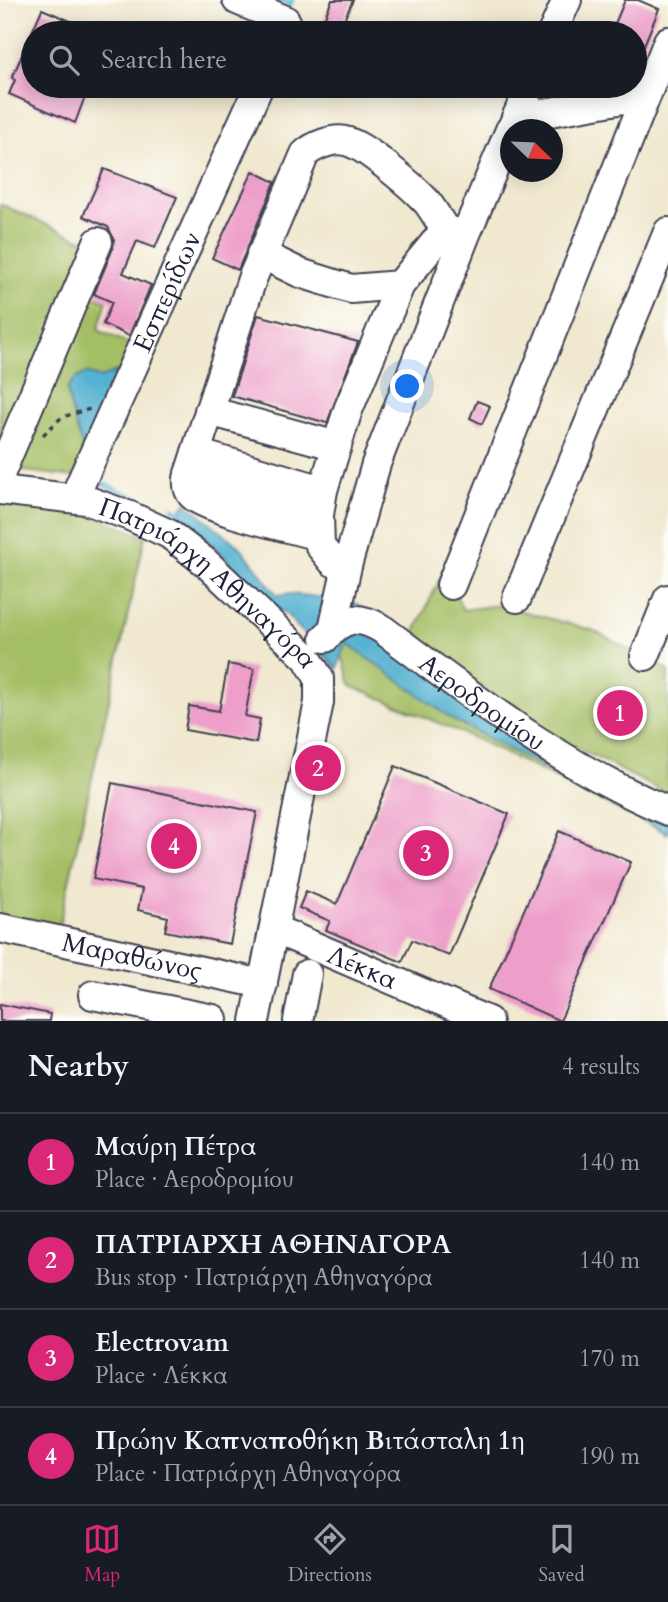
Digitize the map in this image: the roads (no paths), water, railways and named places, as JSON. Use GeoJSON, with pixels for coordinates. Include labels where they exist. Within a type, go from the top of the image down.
{"type":"FeatureCollection","features":[{"type":"Feature","properties":{"kind":"street"},"geometry":{"type":"LineString","coordinates":[[237,0],[285,20],[289,19]]}},
{"type":"Feature","properties":{"kind":"street"},"geometry":{"type":"LineString","coordinates":[[557,21],[567,0]]}},
{"type":"Feature","properties":{"kind":"street"},"geometry":{"type":"LineString","coordinates":[[647,93],[668,41]]}},
{"type":"Feature","properties":{"kind":"street","name":"Εσπερίδων"},"geometry":{"type":"LineString","coordinates":[[74,498],[254,98]]}},
{"type":"Feature","properties":{"kind":"street"},"geometry":{"type":"LineString","coordinates":[[515,119],[525,98]]}},
{"type":"Feature","properties":{"kind":"street"},"geometry":{"type":"LineString","coordinates":[[542,119],[633,98]]}},
{"type":"Feature","properties":{"kind":"street"},"geometry":{"type":"LineString","coordinates":[[452,585],[645,98]]}},
{"type":"Feature","properties":{"kind":"street"},"geometry":{"type":"LineString","coordinates":[[320,514],[212,506],[197,499],[190,492],[187,482],[261,254],[305,154],[315,147],[340,140],[359,146],[420,195],[455,232]]}},
{"type":"Feature","properties":{"kind":"street"},"geometry":{"type":"LineString","coordinates":[[307,658],[333,629],[347,566],[376,464],[455,232],[500,148]]}},
{"type":"Feature","properties":{"kind":"street"},"geometry":{"type":"LineString","coordinates":[[347,566],[333,562],[322,549],[320,514],[348,410],[400,285],[455,232]]}},
{"type":"Feature","properties":{"kind":"street"},"geometry":{"type":"LineString","coordinates":[[517,598],[668,232]]}},
{"type":"Feature","properties":{"kind":"street"},"geometry":{"type":"LineString","coordinates":[[0,480],[97,242]]}},
{"type":"Feature","properties":{"kind":"street"},"geometry":{"type":"LineString","coordinates":[[261,254],[300,273],[351,289],[400,285]]}},
{"type":"Feature","properties":{"kind":"street"},"geometry":{"type":"LineString","coordinates":[[209,411],[337,446]]}},
{"type":"Feature","properties":{"kind":"street"},"geometry":{"type":"LineString","coordinates":[[192,463],[320,514]]}},
{"type":"Feature","properties":{"kind":"street","name":"Πατριάρχη Αθηναγόρα"},"geometry":{"type":"LineString","coordinates":[[0,490],[92,502],[146,522],[178,540],[307,658],[317,674],[321,688],[320,700],[274,929],[240,1012]]}},
{"type":"Feature","properties":{"kind":"street"},"geometry":{"type":"LineString","coordinates":[[645,656],[668,599]]}},
{"type":"Feature","properties":{"kind":"street","name":"Αεροδρομίου"},"geometry":{"type":"LineString","coordinates":[[333,629],[354,619],[366,620],[525,735],[580,769],[668,811]]}},
{"type":"Feature","properties":{"kind":"street","name":"Μαραθώνος"},"geometry":{"type":"LineString","coordinates":[[0,928],[240,1012]]}},
{"type":"Feature","properties":{"kind":"street","name":"Λέκκα"},"geometry":{"type":"LineString","coordinates":[[274,929],[488,1021]]}},
{"type":"Feature","properties":{"kind":"street"},"geometry":{"type":"LineString","coordinates":[[93,995],[299,1018],[307,974]]}},
{"type":"Feature","properties":{"kind":"water"},"geometry":{"type":"Polygon","coordinates":[[[116,371],[87,463],[67,389],[75,379],[86,373],[101,378],[116,371]]]}},
{"type":"Feature","properties":{"kind":"water"},"geometry":{"type":"Polygon","coordinates":[[[186,503],[242,549],[277,595],[292,594],[352,601],[561,753],[668,802],[668,833],[455,721],[347,643],[337,669],[285,613],[265,602],[217,549],[177,515],[186,503]]]}},
{"type":"Feature","properties":{"kind":"waterway"},"geometry":{"type":"LineString","coordinates":[[275,0],[290,3]]}},
{"type":"Feature","properties":{"kind":"waterway"},"geometry":{"type":"LineString","coordinates":[[286,13],[292,0]]}},
{"type":"Feature","properties":{"kind":"waterway"},"geometry":{"type":"LineString","coordinates":[[92,479],[194,527]]}},
{"type":"Feature","properties":{"kind":"waterway"},"geometry":{"type":"LineString","coordinates":[[173,508],[184,516]]}},
{"type":"Feature","properties":{"kind":"place","name":"Μαύρη Πέτρα"},"geometry":{"type":"Point","coordinates":[620,713]}},
{"type":"Feature","properties":{"kind":"place","name":"ΠΑΤΡΙΑΡΧΗ ΑΘΗΝΑΓΟΡΑ"},"geometry":{"type":"Point","coordinates":[318,768]}},
{"type":"Feature","properties":{"kind":"place","name":"Πρώην Καπναποθήκη Βιτάσταλη 1η"},"geometry":{"type":"Point","coordinates":[174,846]}},
{"type":"Feature","properties":{"kind":"place","name":"Electrovam"},"geometry":{"type":"Point","coordinates":[426,853]}}]}
